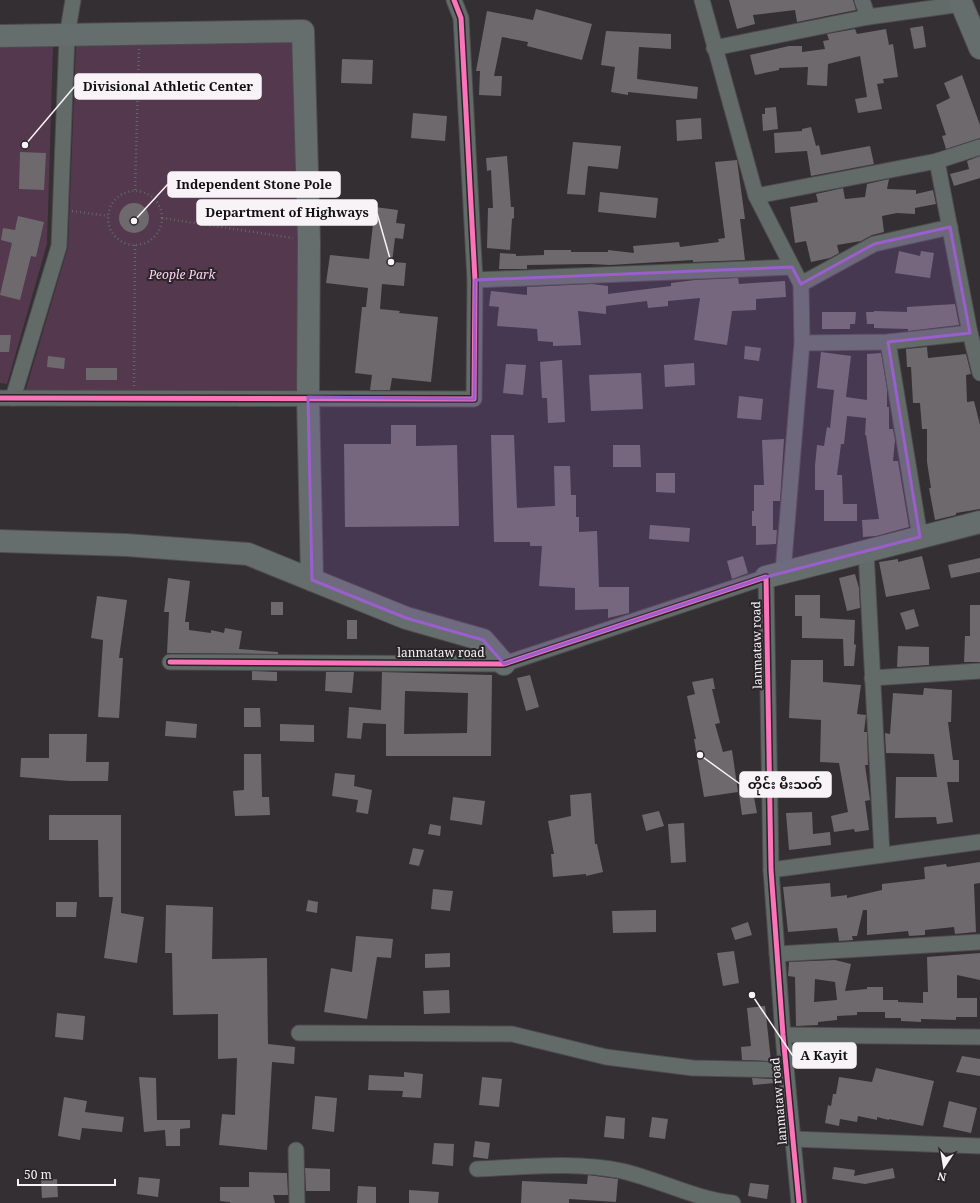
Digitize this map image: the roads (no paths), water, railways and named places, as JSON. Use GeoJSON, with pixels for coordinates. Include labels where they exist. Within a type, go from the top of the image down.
{"type":"FeatureCollection","features":[{"type":"Feature","properties":{"kind":"street"},"geometry":{"type":"LineString","coordinates":[[73,0],[67,36],[59,246],[7,398],[308,397],[474,399],[475,280],[461,18],[454,0]]}},
{"type":"Feature","properties":{"kind":"street"},"geometry":{"type":"LineString","coordinates":[[702,0],[756,196],[801,284],[802,343],[774,574],[980,522]]}},
{"type":"Feature","properties":{"kind":"street"},"geometry":{"type":"LineString","coordinates":[[862,0],[868,17]]}},
{"type":"Feature","properties":{"kind":"street"},"geometry":{"type":"LineString","coordinates":[[714,48],[868,17],[961,2],[980,48]]}},
{"type":"Feature","properties":{"kind":"street"},"geometry":{"type":"LineString","coordinates":[[0,36],[303,31],[309,240],[308,397],[312,580]]}},
{"type":"Feature","properties":{"kind":"street"},"geometry":{"type":"LineString","coordinates":[[756,196],[937,161],[980,147]]}},
{"type":"Feature","properties":{"kind":"street"},"geometry":{"type":"LineString","coordinates":[[937,161],[970,333],[980,373]]}},
{"type":"Feature","properties":{"kind":"street"},"geometry":{"type":"LineString","coordinates":[[801,284],[874,244],[950,227]]}},
{"type":"Feature","properties":{"kind":"street"},"geometry":{"type":"LineString","coordinates":[[475,280],[792,267]]}},
{"type":"Feature","properties":{"kind":"street"},"geometry":{"type":"LineString","coordinates":[[802,343],[888,342],[970,333]]}},
{"type":"Feature","properties":{"kind":"street"},"geometry":{"type":"LineString","coordinates":[[888,342],[920,537]]}},
{"type":"Feature","properties":{"kind":"street"},"geometry":{"type":"LineString","coordinates":[[0,541],[126,545],[248,554],[406,618],[483,640],[504,664]]}},
{"type":"Feature","properties":{"kind":"street"},"geometry":{"type":"LineString","coordinates":[[866,551],[882,855]]}},
{"type":"Feature","properties":{"kind":"street","name":"lanmataw road"},"geometry":{"type":"LineString","coordinates":[[170,662],[504,664],[774,574],[771,870],[783,1035],[799,1203]]}},
{"type":"Feature","properties":{"kind":"street"},"geometry":{"type":"LineString","coordinates":[[872,678],[980,671]]}},
{"type":"Feature","properties":{"kind":"street"},"geometry":{"type":"LineString","coordinates":[[771,870],[980,842]]}},
{"type":"Feature","properties":{"kind":"street"},"geometry":{"type":"LineString","coordinates":[[777,954],[980,942]]}},
{"type":"Feature","properties":{"kind":"street"},"geometry":{"type":"LineString","coordinates":[[299,1033],[512,1034],[606,1057],[685,1067],[786,1070]]}},
{"type":"Feature","properties":{"kind":"street"},"geometry":{"type":"LineString","coordinates":[[783,1035],[980,1037]]}},
{"type":"Feature","properties":{"kind":"street"},"geometry":{"type":"LineString","coordinates":[[792,1139],[980,1146]]}},
{"type":"Feature","properties":{"kind":"street"},"geometry":{"type":"LineString","coordinates":[[296,1150],[297,1203]]}},
{"type":"Feature","properties":{"kind":"street"},"geometry":{"type":"LineString","coordinates":[[477,1169],[574,1166],[621,1171],[650,1179],[688,1193],[733,1203]]}},
{"type":"Feature","properties":{"kind":"place","name":"Divisional Athletic Center"},"geometry":{"type":"Point","coordinates":[25,145]}},
{"type":"Feature","properties":{"kind":"place","name":"Independent Stone Pole"},"geometry":{"type":"Point","coordinates":[134,221]}},
{"type":"Feature","properties":{"kind":"place","name":"Department of Highways"},"geometry":{"type":"Point","coordinates":[391,262]}},
{"type":"Feature","properties":{"kind":"place","name":"တိုင်း မီးသတ်"},"geometry":{"type":"Point","coordinates":[700,755]}},
{"type":"Feature","properties":{"kind":"place","name":"A Kayit"},"geometry":{"type":"Point","coordinates":[752,995]}},
{"type":"Feature","properties":{"kind":"park label","name":"People Park"},"geometry":{"type":"Point","coordinates":[182,275]}}]}
